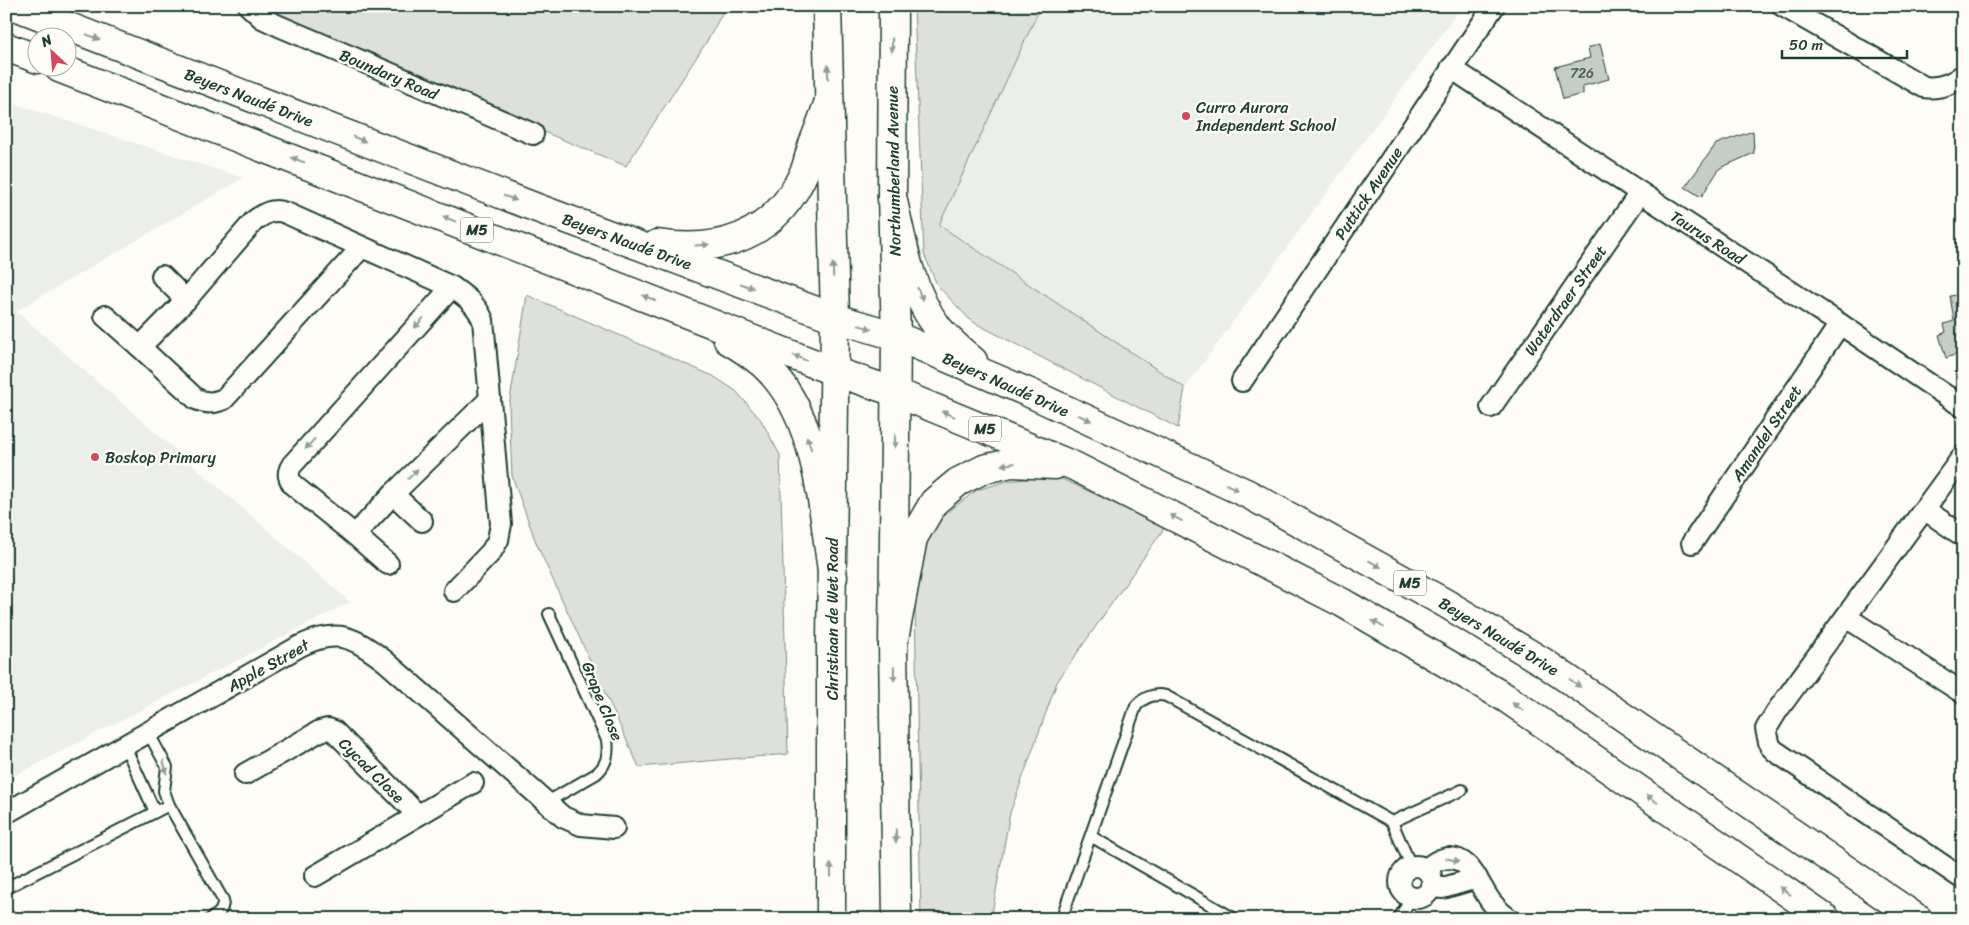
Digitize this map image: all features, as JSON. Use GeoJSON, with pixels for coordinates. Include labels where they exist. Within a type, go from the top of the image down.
{"type":"FeatureCollection","features":[{"type":"Feature","properties":{"kind":"main road","name":"Beyers Naudé Drive"},"geometry":{"type":"LineString","coordinates":[[15,6],[537,208],[835,318],[896,336],[995,378],[1248,494],[1445,602],[1543,662],[1918,919]]}},
{"type":"Feature","properties":{"kind":"main road"},"geometry":{"type":"LineString","coordinates":[[826,6],[835,318]]}},
{"type":"Feature","properties":{"kind":"main road","name":"Northumberland Avenue"},"geometry":{"type":"LineString","coordinates":[[893,6],[892,196],[896,336]]}},
{"type":"Feature","properties":{"kind":"main road"},"geometry":{"type":"LineString","coordinates":[[6,47],[28,55]]}},
{"type":"Feature","properties":{"kind":"main road","name":"M5"},"geometry":{"type":"LineString","coordinates":[[78,75],[833,371],[896,392],[1074,466],[1343,603],[1506,698],[1826,919]]}},
{"type":"Feature","properties":{"kind":"main road"},"geometry":{"type":"LineString","coordinates":[[619,238],[677,247],[722,244],[744,237],[762,227],[790,197],[806,170],[811,149],[828,104]]}},
{"type":"Feature","properties":{"kind":"main road"},"geometry":{"type":"LineString","coordinates":[[892,196],[902,244],[913,278],[927,310],[940,330],[958,349],[995,378]]}},
{"type":"Feature","properties":{"kind":"main road"},"geometry":{"type":"LineString","coordinates":[[684,312],[763,365],[787,392],[801,418],[814,456],[832,577]]}},
{"type":"Feature","properties":{"kind":"main road","name":"Christiaan de Wet Road"},"geometry":{"type":"LineString","coordinates":[[832,919],[833,371],[835,318]]}},
{"type":"Feature","properties":{"kind":"main road"},"geometry":{"type":"LineString","coordinates":[[896,336],[893,645],[897,919]]}},
{"type":"Feature","properties":{"kind":"main road"},"geometry":{"type":"LineString","coordinates":[[893,645],[913,538],[934,502],[958,482],[984,469],[1011,463],[1074,466]]}},
{"type":"Feature","properties":{"kind":"street","name":"Boundary Road"},"geometry":{"type":"LineString","coordinates":[[249,6],[262,18],[279,26],[533,134]]}},
{"type":"Feature","properties":{"kind":"street","name":"Puttick Avenue"},"geometry":{"type":"LineString","coordinates":[[1242,381],[1494,6]]}},
{"type":"Feature","properties":{"kind":"street"},"geometry":{"type":"LineString","coordinates":[[1783,6],[1924,87],[1935,89],[1955,81],[1963,75]]}},
{"type":"Feature","properties":{"kind":"street","name":"Taurus Road"},"geometry":{"type":"LineString","coordinates":[[1451,68],[1963,407]]}},
{"type":"Feature","properties":{"kind":"street","name":"Waterdraer Street"},"geometry":{"type":"LineString","coordinates":[[1491,407],[1640,193]]}},
{"type":"Feature","properties":{"kind":"street"},"geometry":{"type":"LineString","coordinates":[[140,347],[186,300],[254,221],[270,211],[279,210],[286,213],[452,287],[470,300],[478,309],[483,320],[501,524],[498,540],[491,552],[454,591]]}},
{"type":"Feature","properties":{"kind":"street"},"geometry":{"type":"LineString","coordinates":[[105,316],[196,399],[213,403],[224,398],[361,248]]}},
{"type":"Feature","properties":{"kind":"street"},"geometry":{"type":"LineString","coordinates":[[162,276],[186,300]]}},
{"type":"Feature","properties":{"kind":"street"},"geometry":{"type":"LineString","coordinates":[[388,564],[356,535],[294,485],[288,478],[288,471],[298,457],[452,287]]}},
{"type":"Feature","properties":{"kind":"street","name":"Amandel Street"},"geometry":{"type":"LineString","coordinates":[[1692,543],[1840,324]]}},
{"type":"Feature","properties":{"kind":"street"},"geometry":{"type":"LineString","coordinates":[[356,535],[393,494],[490,399]]}},
{"type":"Feature","properties":{"kind":"street"},"geometry":{"type":"LineString","coordinates":[[1963,456],[1777,711],[1766,730],[1770,746],[1775,751],[1963,880]]}},
{"type":"Feature","properties":{"kind":"street"},"geometry":{"type":"LineString","coordinates":[[393,494],[422,520]]}},
{"type":"Feature","properties":{"kind":"street"},"geometry":{"type":"LineString","coordinates":[[1924,510],[1963,536]]}},
{"type":"Feature","properties":{"kind":"street"},"geometry":{"type":"LineString","coordinates":[[1846,617],[1963,693]]}},
{"type":"Feature","properties":{"kind":"street","name":"Apple Street"},"geometry":{"type":"LineString","coordinates":[[6,813],[300,646],[317,638],[332,636],[345,637],[360,643],[385,661],[570,821],[592,827],[614,828]]}},
{"type":"Feature","properties":{"kind":"street","name":"Cycad Close"},"geometry":{"type":"LineString","coordinates":[[245,774],[320,731],[334,731],[418,815]]}},
{"type":"Feature","properties":{"kind":"street","name":"Cycad Close"},"geometry":{"type":"LineString","coordinates":[[315,876],[473,783]]}},
{"type":"Feature","properties":{"kind":"street"},"geometry":{"type":"LineString","coordinates":[[1423,874],[1441,859],[1452,858],[1465,864],[1477,878],[1491,902],[1509,919]]}},
{"type":"Feature","properties":{"kind":"street"},"geometry":{"type":"LineString","coordinates":[[1423,874],[1425,895],[1412,898],[1402,891],[1400,881],[1403,872],[1423,874],[1443,888],[1477,878]]}},
{"type":"Feature","properties":{"kind":"lane","name":"Grape Close"},"geometry":{"type":"LineString","coordinates":[[547,802],[596,774],[602,769],[608,752],[607,740],[549,614]]}},
{"type":"Feature","properties":{"kind":"lane"},"geometry":{"type":"LineString","coordinates":[[1064,911],[1092,837],[1136,706],[1147,697],[1155,695],[1166,696],[1392,822],[1423,874]]}},
{"type":"Feature","properties":{"kind":"lane"},"geometry":{"type":"LineString","coordinates":[[148,732],[166,767],[164,791],[169,805],[222,900],[223,907],[219,914],[210,919]]}},
{"type":"Feature","properties":{"kind":"lane"},"geometry":{"type":"LineString","coordinates":[[124,746],[155,812]]}},
{"type":"Feature","properties":{"kind":"lane"},"geometry":{"type":"LineString","coordinates":[[1392,822],[1462,790]]}},
{"type":"Feature","properties":{"kind":"lane"},"geometry":{"type":"LineString","coordinates":[[6,888],[169,805]]}},
{"type":"Feature","properties":{"kind":"lane"},"geometry":{"type":"LineString","coordinates":[[1092,837],[1236,919]]}},
{"type":"Feature","properties":{"kind":"lane"},"geometry":{"type":"LineString","coordinates":[[1398,919],[1412,898]]}},
{"type":"Feature","properties":{"kind":"shaded area"},"geometry":{"type":"Polygon","coordinates":[[[258,6],[726,6],[709,38],[626,166],[267,17],[258,6]]]}},
{"type":"Feature","properties":{"kind":"shaded area"},"geometry":{"type":"Polygon","coordinates":[[[914,6],[1041,6],[939,225],[1185,388],[1178,428],[971,321],[937,285],[924,254],[914,6]]]}},
{"type":"Feature","properties":{"kind":"shaded area","name":"Curro Aurora Independent School"},"geometry":{"type":"Polygon","coordinates":[[[1041,6],[1462,6],[1185,388],[939,225],[1041,6]]]}},
{"type":"Feature","properties":{"kind":"shaded area","name":"Boskop Primary"},"geometry":{"type":"Polygon","coordinates":[[[6,101],[243,178],[16,311],[350,602],[6,780],[6,101]]]}},
{"type":"Feature","properties":{"kind":"shaded area"},"geometry":{"type":"Polygon","coordinates":[[[527,295],[713,376],[736,391],[761,420],[780,455],[788,754],[639,767],[537,545],[512,476],[509,406],[527,295]]]}},
{"type":"Feature","properties":{"kind":"shaded area"},"geometry":{"type":"Polygon","coordinates":[[[1056,476],[1165,527],[1057,682],[1010,813],[991,919],[921,919],[915,603],[919,570],[931,527],[977,490],[1007,481],[1056,476]]]}},
{"type":"Feature","properties":{"kind":"building"},"geometry":{"type":"Polygon","coordinates":[[[1600,44],[1609,79],[1583,86],[1583,94],[1563,99],[1555,67],[1590,58],[1588,48],[1600,44]]]}},
{"type":"Feature","properties":{"kind":"building"},"geometry":{"type":"Polygon","coordinates":[[[1753,131],[1754,153],[1720,168],[1701,197],[1685,187],[1716,144],[1753,131]]]}},
{"type":"Feature","properties":{"kind":"building"},"geometry":{"type":"Polygon","coordinates":[[[1963,294],[1963,352],[1946,358],[1939,335],[1946,332],[1944,324],[1954,321],[1950,296],[1963,294]]]}},
{"type":"Feature","properties":{"kind":"place","name":"Curro Aurora Independent School"},"geometry":{"type":"Point","coordinates":[1186,116]}},
{"type":"Feature","properties":{"kind":"place","name":"Boskop Primary"},"geometry":{"type":"Point","coordinates":[95,457]}}]}
